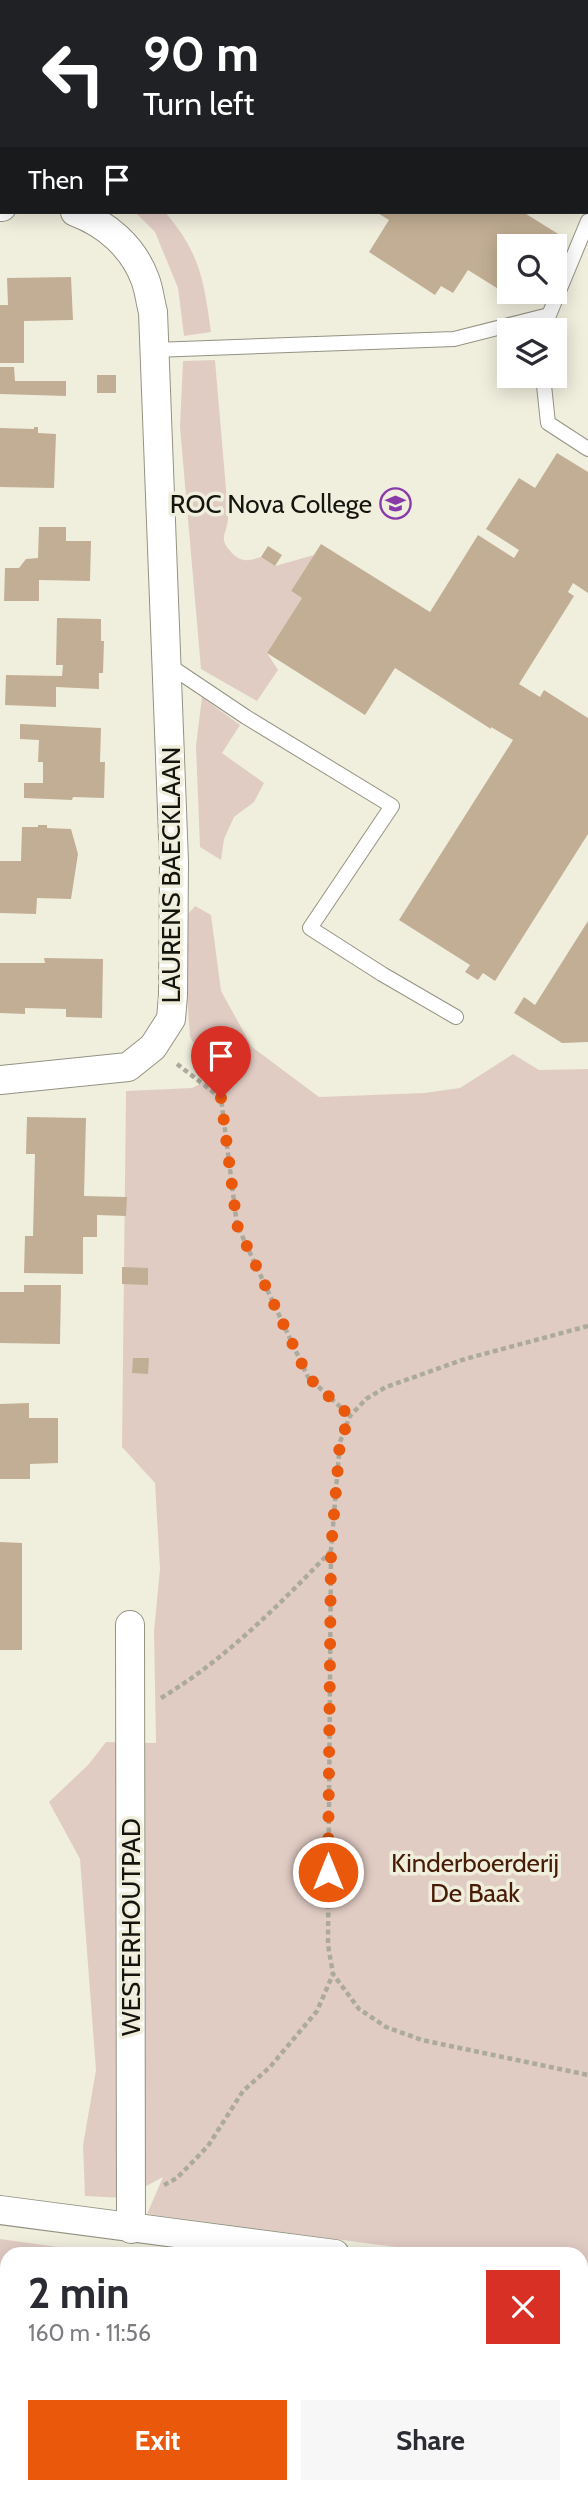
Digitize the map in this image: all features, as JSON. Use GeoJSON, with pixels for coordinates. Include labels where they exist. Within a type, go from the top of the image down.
{"type":"FeatureCollection","features":[{"type":"Feature","properties":{"kind":"street","name":"LAURENS BAECKLAAN"},"geometry":{"type":"LineString","coordinates":[[0,1080],[128,1067],[153,1047],[171,1019],[174,862],[171,741],[165,663],[153,312],[145,279],[123,241],[94,219],[80,214]]}},
{"type":"Feature","properties":{"kind":"street","name":"WESTERHOUTPAD"},"geometry":{"type":"LineString","coordinates":[[130,1625],[132,2215]]}},
{"type":"Feature","properties":{"kind":"street"},"geometry":{"type":"LineString","coordinates":[[0,2210],[132,2215],[299,2247]]}},
{"type":"Feature","properties":{"kind":"lane"},"geometry":{"type":"LineString","coordinates":[[545,318],[588,221]]}},
{"type":"Feature","properties":{"kind":"lane"},"geometry":{"type":"LineString","coordinates":[[155,350],[454,339],[497,332]]}},
{"type":"Feature","properties":{"kind":"lane"},"geometry":{"type":"LineString","coordinates":[[544,388],[548,423],[588,449]]}},
{"type":"Feature","properties":{"kind":"lane"},"geometry":{"type":"LineString","coordinates":[[165,663],[246,717],[392,806],[310,928],[456,1017]]}},
{"type":"Feature","properties":{"kind":"path"},"geometry":{"type":"LineString","coordinates":[[153,1047],[221,1098],[237,1225],[308,1377],[350,1416]]}},
{"type":"Feature","properties":{"kind":"path"},"geometry":{"type":"LineString","coordinates":[[588,1326],[466,1359],[386,1387],[366,1399],[350,1416],[340,1442],[331,1550],[328,1945],[333,1974],[359,2009],[386,2027],[422,2040],[588,2075]]}},
{"type":"Feature","properties":{"kind":"path"},"geometry":{"type":"LineString","coordinates":[[131,1715],[194,1678],[269,1616],[331,1550]]}},
{"type":"Feature","properties":{"kind":"path"},"geometry":{"type":"LineString","coordinates":[[132,2215],[177,2178],[208,2146],[243,2091],[270,2067],[317,2011],[333,1974]]}},
{"type":"Feature","properties":{"kind":"green space"},"geometry":{"type":"Polygon","coordinates":[[[137,214],[167,214],[186,241],[203,282],[211,332],[184,336],[178,288],[155,232],[137,214]]]}},
{"type":"Feature","properties":{"kind":"green space"},"geometry":{"type":"Polygon","coordinates":[[[215,360],[228,514],[224,537],[226,545],[240,559],[261,557],[275,566],[314,555],[291,591],[302,598],[267,653],[278,670],[257,701],[201,669],[180,427],[183,361],[215,360]]]}},
{"type":"Feature","properties":{"kind":"green space"},"geometry":{"type":"Polygon","coordinates":[[[202,697],[240,725],[222,753],[264,783],[254,802],[234,817],[224,839],[221,860],[200,847],[196,746],[202,697]]]}},
{"type":"Feature","properties":{"kind":"green space","name":"Kinderboerderij De Baak"},"geometry":{"type":"Polygon","coordinates":[[[195,906],[211,915],[221,991],[252,1047],[319,1097],[424,1093],[460,1088],[513,1054],[539,1070],[588,1069],[588,2247],[395,2247],[147,2214],[163,2177],[124,2198],[85,2196],[83,2145],[96,2070],[80,1859],[49,1802],[88,1765],[106,1742],[156,1743],[154,1631],[160,1569],[155,1483],[122,1447],[126,1091],[192,1088],[202,1083],[212,1072],[190,1037],[182,921],[195,906]]]}},
{"type":"Feature","properties":{"kind":"green space"},"geometry":{"type":"Polygon","coordinates":[[[0,2239],[58,2247],[0,2247],[0,2239]]]}},
{"type":"Feature","properties":{"kind":"building"},"geometry":{"type":"Polygon","coordinates":[[[379,214],[526,214],[558,234],[497,234],[497,288],[468,270],[453,293],[441,286],[435,295],[369,252],[389,220],[379,214]]]}},
{"type":"Feature","properties":{"kind":"building"},"geometry":{"type":"Polygon","coordinates":[[[71,277],[73,320],[24,321],[24,363],[0,363],[0,305],[8,305],[7,278],[71,277]]]}},
{"type":"Feature","properties":{"kind":"building"},"geometry":{"type":"Polygon","coordinates":[[[0,367],[14,367],[15,381],[66,381],[66,396],[0,394],[0,367]]]}},
{"type":"Feature","properties":{"kind":"building"},"geometry":{"type":"Polygon","coordinates":[[[97,375],[116,375],[116,393],[97,393],[97,375]]]}},
{"type":"Feature","properties":{"kind":"building"},"geometry":{"type":"Polygon","coordinates":[[[38,427],[38,433],[56,434],[54,488],[0,487],[0,428],[38,427]]]}},
{"type":"Feature","properties":{"kind":"building"},"geometry":{"type":"Polygon","coordinates":[[[557,453],[588,472],[588,593],[573,583],[568,592],[574,596],[519,684],[540,697],[544,690],[588,718],[588,834],[495,981],[483,973],[478,980],[465,972],[470,965],[399,920],[513,740],[395,668],[365,715],[267,653],[302,598],[291,591],[321,544],[430,612],[478,535],[514,558],[519,550],[486,529],[519,478],[535,488],[557,453]]]}},
{"type":"Feature","properties":{"kind":"building"},"geometry":{"type":"Polygon","coordinates":[[[39,527],[66,527],[66,541],[91,541],[90,581],[39,580],[39,601],[4,601],[5,568],[19,568],[26,559],[38,558],[39,527]]]}},
{"type":"Feature","properties":{"kind":"building"},"geometry":{"type":"Polygon","coordinates":[[[268,546],[282,555],[275,566],[261,557],[268,546]]]}},
{"type":"Feature","properties":{"kind":"building"},"geometry":{"type":"Polygon","coordinates":[[[57,618],[101,619],[101,641],[104,641],[103,673],[99,673],[99,689],[56,687],[56,707],[5,705],[6,675],[62,676],[63,665],[56,665],[57,618]]]}},
{"type":"Feature","properties":{"kind":"building"},"geometry":{"type":"Polygon","coordinates":[[[20,724],[101,728],[100,762],[105,762],[104,798],[24,798],[24,783],[43,783],[43,762],[38,762],[39,740],[20,739],[20,724]]]}},
{"type":"Feature","properties":{"kind":"building"},"geometry":{"type":"Polygon","coordinates":[[[38,825],[71,829],[78,854],[71,899],[37,898],[36,914],[0,913],[0,861],[21,861],[22,827],[38,825]]]}},
{"type":"Feature","properties":{"kind":"building"},"geometry":{"type":"Polygon","coordinates":[[[588,921],[588,1042],[562,1043],[514,1013],[524,997],[535,1005],[588,921]]]}},
{"type":"Feature","properties":{"kind":"building"},"geometry":{"type":"Polygon","coordinates":[[[44,958],[103,959],[102,1018],[66,1017],[66,1009],[25,1008],[25,1014],[0,1013],[0,963],[45,963],[44,958]]]}},
{"type":"Feature","properties":{"kind":"building"},"geometry":{"type":"Polygon","coordinates":[[[27,1117],[86,1118],[84,1196],[127,1197],[126,1216],[97,1215],[97,1237],[83,1237],[83,1274],[24,1273],[25,1236],[33,1236],[35,1154],[26,1154],[27,1117]]]}},
{"type":"Feature","properties":{"kind":"building"},"geometry":{"type":"Polygon","coordinates":[[[122,1267],[148,1268],[148,1285],[122,1284],[122,1267]]]}},
{"type":"Feature","properties":{"kind":"building"},"geometry":{"type":"Polygon","coordinates":[[[24,1285],[61,1285],[60,1344],[0,1343],[0,1292],[24,1292],[24,1285]]]}},
{"type":"Feature","properties":{"kind":"building"},"geometry":{"type":"Polygon","coordinates":[[[133,1358],[149,1358],[148,1374],[132,1373],[133,1358]]]}},
{"type":"Feature","properties":{"kind":"building"},"geometry":{"type":"Polygon","coordinates":[[[29,1403],[29,1418],[58,1418],[58,1463],[30,1464],[30,1479],[0,1479],[0,1404],[29,1403]]]}},
{"type":"Feature","properties":{"kind":"building"},"geometry":{"type":"Polygon","coordinates":[[[0,1542],[22,1543],[22,1650],[0,1650],[0,1542]]]}},
{"type":"Feature","properties":{"kind":"place","name":"ROC Nova College"},"geometry":{"type":"Point","coordinates":[395,504]}},
{"type":"Feature","properties":{"kind":"route"},"geometry":{"type":"LineString","coordinates":[[221,1098],[237,1225],[308,1377],[350,1416],[340,1442],[331,1550],[328,1872]]}}]}
